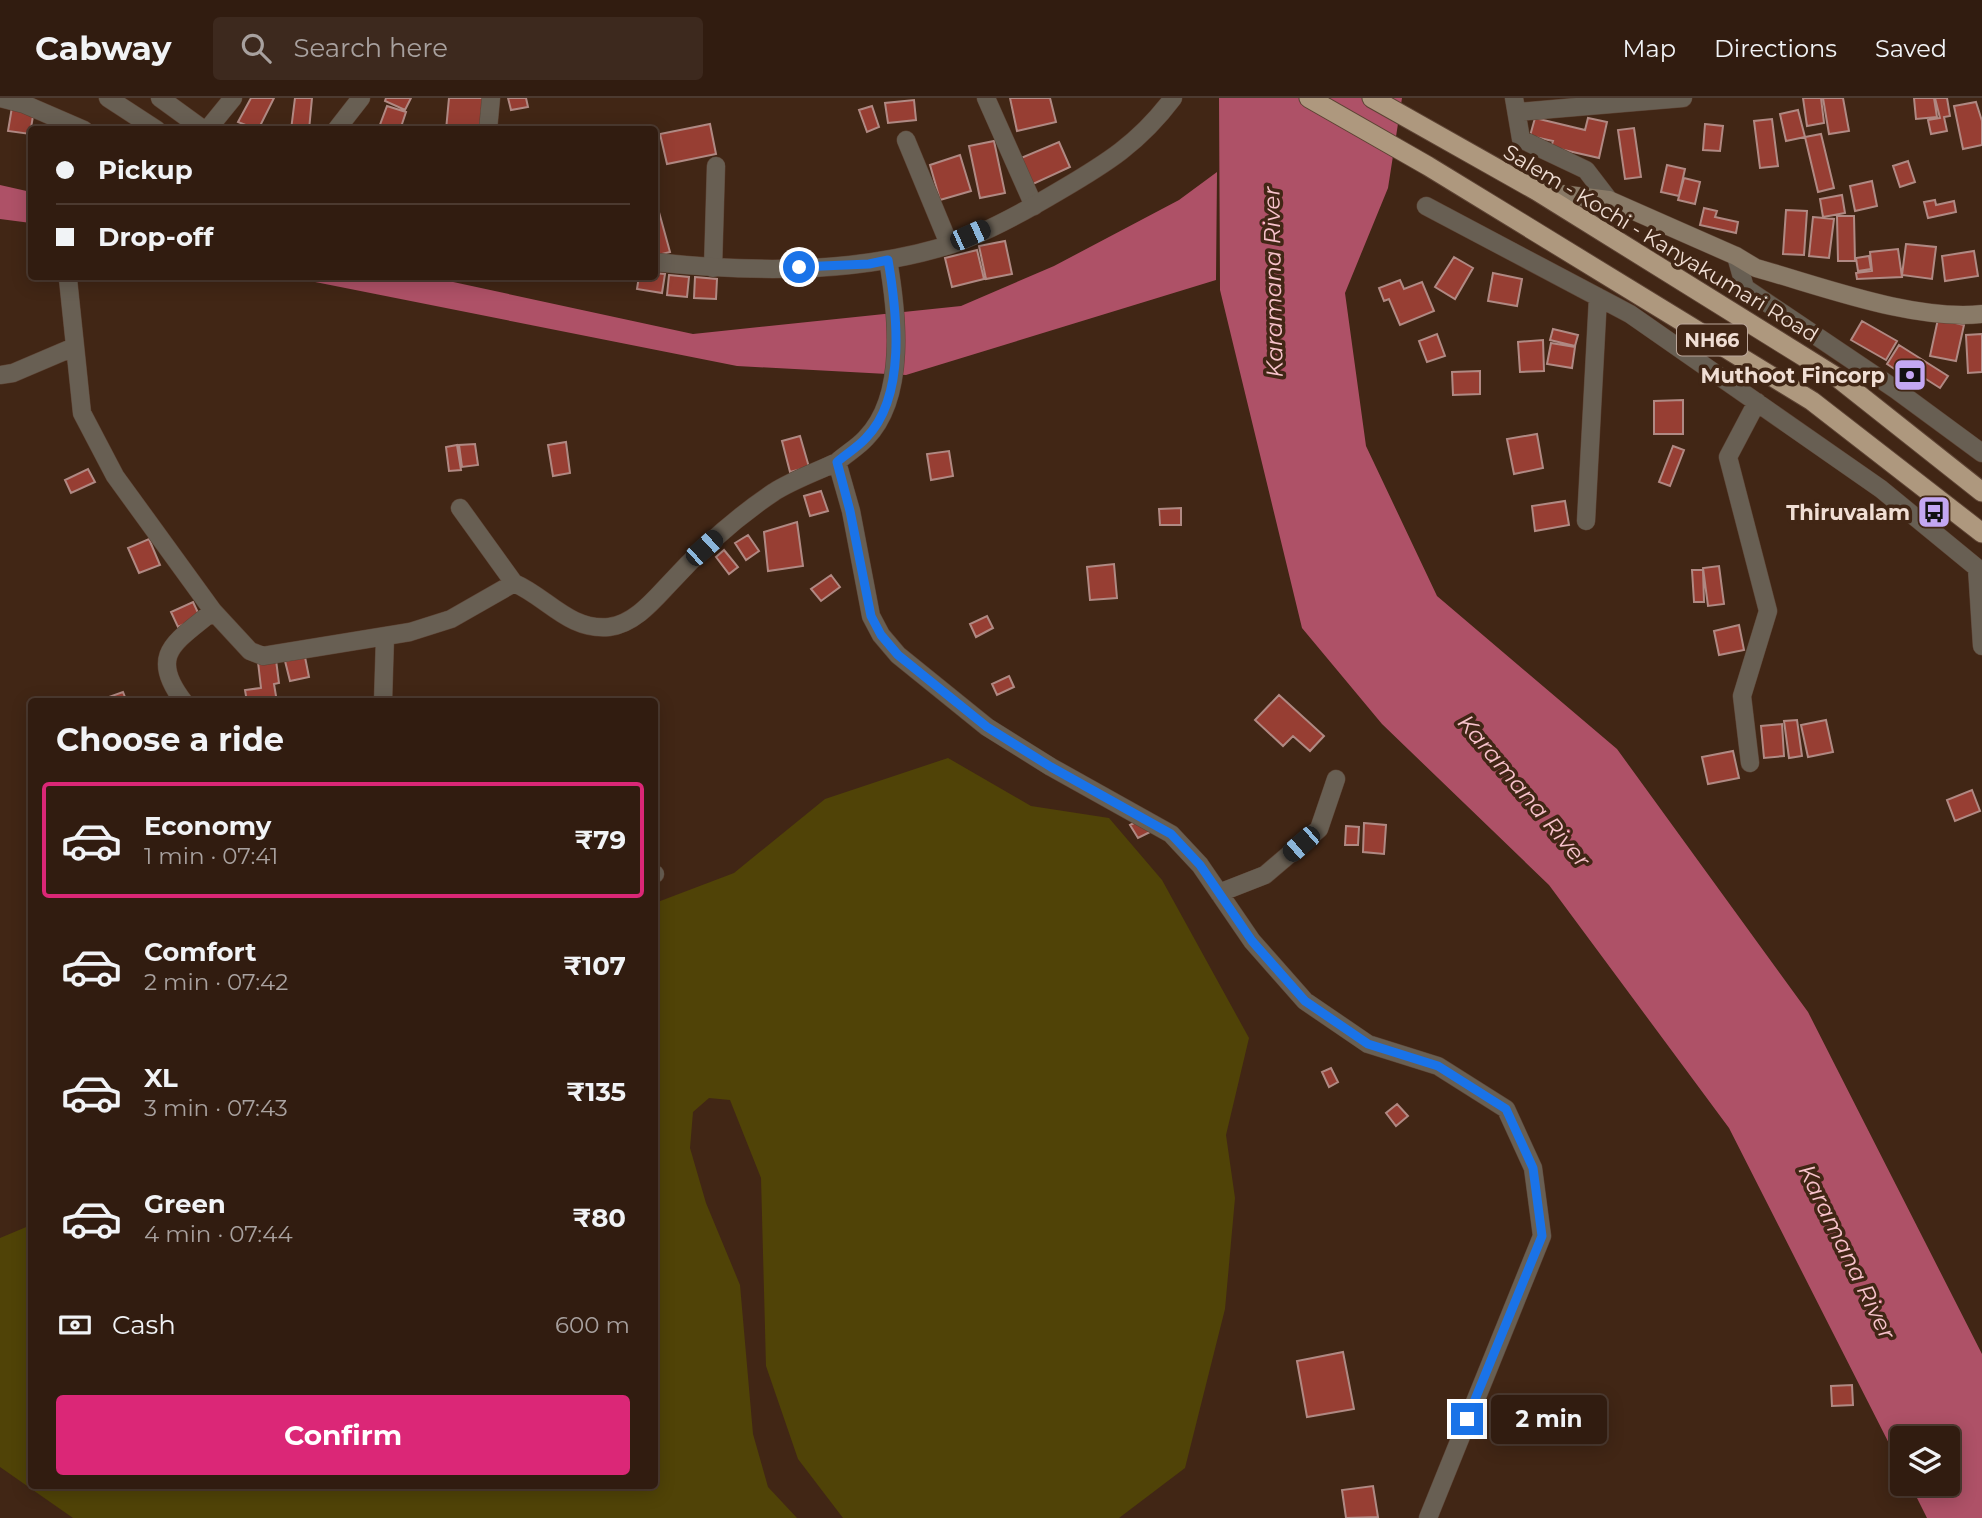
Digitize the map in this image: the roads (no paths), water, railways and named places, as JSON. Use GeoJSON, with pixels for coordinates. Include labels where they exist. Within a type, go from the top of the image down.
{"type":"FeatureCollection","features":[{"type":"Feature","properties":{"kind":"highway","name":"NH66"},"geometry":{"type":"LineString","coordinates":[[1310,98],[1428,166],[1812,401],[1982,533]]}},
{"type":"Feature","properties":{"kind":"highway","name":"Salem - Kochi - Kanyakumari Road"},"geometry":{"type":"LineString","coordinates":[[1372,98],[1536,191],[1838,378],[1982,492]]}},
{"type":"Feature","properties":{"kind":"main road"},"geometry":{"type":"LineString","coordinates":[[1536,191],[1609,200],[1737,256],[1756,268],[1905,309],[1964,316],[1982,314]]}},
{"type":"Feature","properties":{"kind":"street"},"geometry":{"type":"LineString","coordinates":[[0,98],[24,104],[75,126]]}},
{"type":"Feature","properties":{"kind":"street"},"geometry":{"type":"LineString","coordinates":[[108,98],[152,126]]}},
{"type":"Feature","properties":{"kind":"street"},"geometry":{"type":"LineString","coordinates":[[160,98],[200,126]]}},
{"type":"Feature","properties":{"kind":"street"},"geometry":{"type":"LineString","coordinates":[[209,126],[233,98]]}},
{"type":"Feature","properties":{"kind":"street"},"geometry":{"type":"LineString","coordinates":[[339,126],[361,98]]}},
{"type":"Feature","properties":{"kind":"street"},"geometry":{"type":"LineString","coordinates":[[488,126],[491,98]]}},
{"type":"Feature","properties":{"kind":"street"},"geometry":{"type":"LineString","coordinates":[[986,98],[1034,206]]}},
{"type":"Feature","properties":{"kind":"street"},"geometry":{"type":"LineString","coordinates":[[658,262],[713,268],[869,264],[949,244],[1034,206],[1105,164],[1151,127],[1173,98]]}},
{"type":"Feature","properties":{"kind":"street"},"geometry":{"type":"LineString","coordinates":[[1609,200],[1586,170],[1521,139],[1515,105],[1683,98]]}},
{"type":"Feature","properties":{"kind":"street"},"geometry":{"type":"LineString","coordinates":[[906,139],[949,244]]}},
{"type":"Feature","properties":{"kind":"street"},"geometry":{"type":"LineString","coordinates":[[713,268],[716,166]]}},
{"type":"Feature","properties":{"kind":"street"},"geometry":{"type":"LineString","coordinates":[[1426,206],[1630,314],[1881,489],[1980,570],[1982,646]]}},
{"type":"Feature","properties":{"kind":"street"},"geometry":{"type":"LineString","coordinates":[[1737,256],[1745,288],[1895,389],[1982,453]]}},
{"type":"Feature","properties":{"kind":"street"},"geometry":{"type":"LineString","coordinates":[[460,508],[514,583],[524,587],[559,614],[584,625],[609,627],[632,620],[699,552],[765,499],[837,462],[868,437],[884,408],[892,381],[897,341],[895,302],[888,260]]}},
{"type":"Feature","properties":{"kind":"street"},"geometry":{"type":"LineString","coordinates":[[68,280],[82,413],[115,476],[212,611],[250,652],[262,656],[385,637],[451,619],[514,583]]}},
{"type":"Feature","properties":{"kind":"street"},"geometry":{"type":"LineString","coordinates":[[1586,521],[1598,297]]}},
{"type":"Feature","properties":{"kind":"street"},"geometry":{"type":"LineString","coordinates":[[0,375],[13,373],[74,347]]}},
{"type":"Feature","properties":{"kind":"street"},"geometry":{"type":"LineString","coordinates":[[1750,763],[1742,696],[1768,611],[1728,457],[1757,402]]}},
{"type":"Feature","properties":{"kind":"street"},"geometry":{"type":"LineString","coordinates":[[837,462],[850,511],[871,616],[881,635],[898,655],[987,727],[1051,767],[1171,834],[1200,865],[1252,941],[1305,1001],[1368,1044],[1438,1066],[1506,1109],[1533,1168],[1542,1236],[1428,1518]]}},
{"type":"Feature","properties":{"kind":"street"},"geometry":{"type":"LineString","coordinates":[[181,698],[168,678],[165,662],[167,655],[170,648],[212,611]]}},
{"type":"Feature","properties":{"kind":"street"},"geometry":{"type":"LineString","coordinates":[[383,698],[385,637]]}},
{"type":"Feature","properties":{"kind":"street"},"geometry":{"type":"LineString","coordinates":[[1219,893],[1265,875],[1319,829],[1336,779]]}},
{"type":"Feature","properties":{"kind":"water","name":"Karamana River"},"geometry":{"type":"Polygon","coordinates":[[[1219,98],[1402,98],[1388,188],[1345,293],[1366,446],[1437,596],[1617,749],[1808,1012],[1982,1354],[1982,1518],[1927,1518],[1916,1496],[1960,1496],[1960,1426],[1890,1426],[1890,1445],[1729,1128],[1549,885],[1382,724],[1302,628],[1220,290],[1219,98]]]}},
{"type":"Feature","properties":{"kind":"water"},"geometry":{"type":"Polygon","coordinates":[[[1217,172],[1216,280],[906,375],[737,366],[305,280],[444,280],[693,334],[961,306],[1054,266],[1179,200],[1217,172]]]}},
{"type":"Feature","properties":{"kind":"water"},"geometry":{"type":"Polygon","coordinates":[[[0,185],[28,191],[28,223],[0,219],[0,185]]]}},
{"type":"Feature","properties":{"kind":"place","name":"Muthoot Fincorp"},"geometry":{"type":"Point","coordinates":[1910,375]}},
{"type":"Feature","properties":{"kind":"place","name":"Thiruvalam"},"geometry":{"type":"Point","coordinates":[1934,512]}}]}
